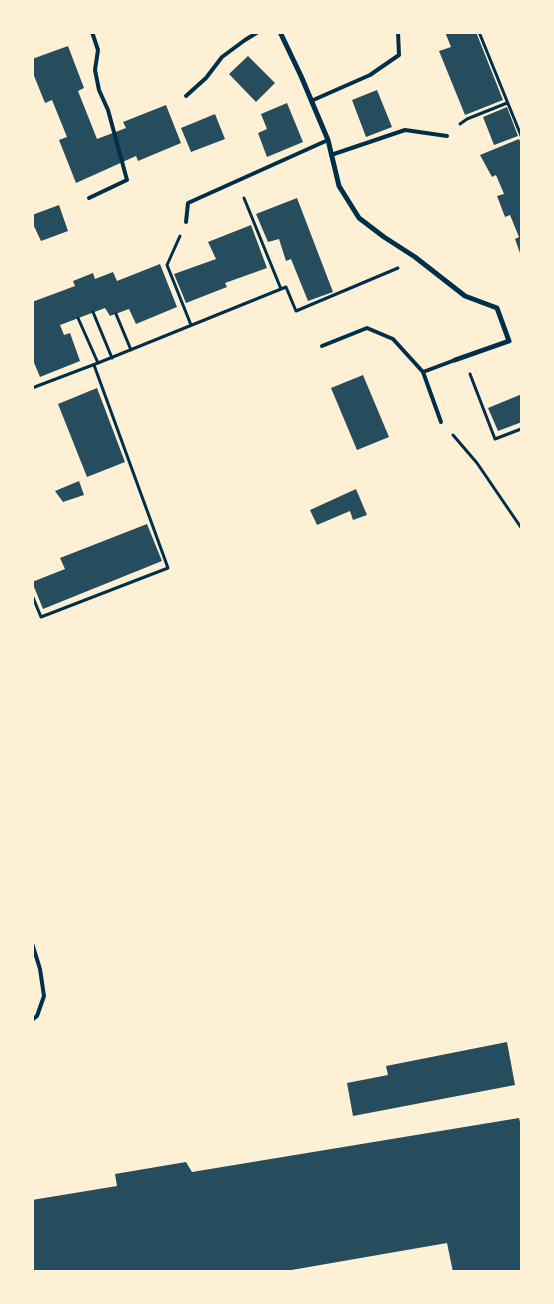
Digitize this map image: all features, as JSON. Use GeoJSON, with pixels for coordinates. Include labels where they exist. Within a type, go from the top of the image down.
{"type":"FeatureCollection","features":[{"type":"Feature","properties":{"kind":"street"},"geometry":{"type":"LineString","coordinates":[[280,32],[328,140],[339,186],[360,218],[465,296],[497,308],[509,341],[455,360]]}},
{"type":"Feature","properties":{"kind":"lane"},"geometry":{"type":"LineString","coordinates":[[89,198],[127,180],[108,110],[98,83],[95,70],[98,50],[92,32]]}},
{"type":"Feature","properties":{"kind":"lane"},"geometry":{"type":"LineString","coordinates":[[186,96],[206,78],[222,57],[258,32]]}},
{"type":"Feature","properties":{"kind":"lane"},"geometry":{"type":"LineString","coordinates":[[311,100],[370,75],[400,55],[398,32]]}},
{"type":"Feature","properties":{"kind":"lane"},"geometry":{"type":"LineString","coordinates":[[331,155],[405,130],[447,136]]}},
{"type":"Feature","properties":{"kind":"lane"},"geometry":{"type":"LineString","coordinates":[[186,222],[188,203],[328,140]]}},
{"type":"Feature","properties":{"kind":"lane"},"geometry":{"type":"LineString","coordinates":[[322,346],[368,328],[393,339],[423,372],[441,422]]}},
{"type":"Feature","properties":{"kind":"lane"},"geometry":{"type":"LineString","coordinates":[[423,372],[455,360]]}},
{"type":"Feature","properties":{"kind":"lane"},"geometry":{"type":"LineString","coordinates":[[32,943],[40,969],[44,996],[37,1016],[32,1020]]}},
{"type":"Feature","properties":{"kind":"path"},"geometry":{"type":"LineString","coordinates":[[479,32],[522,138]]}},
{"type":"Feature","properties":{"kind":"path"},"geometry":{"type":"LineString","coordinates":[[447,136],[466,119],[507,102]]}},
{"type":"Feature","properties":{"kind":"path"},"geometry":{"type":"LineString","coordinates":[[237,181],[281,289]]}},
{"type":"Feature","properties":{"kind":"path"},"geometry":{"type":"LineString","coordinates":[[186,222],[167,265],[191,326]]}},
{"type":"Feature","properties":{"kind":"path"},"geometry":{"type":"LineString","coordinates":[[32,388],[112,358],[286,287],[296,311],[395,270],[415,257]]}},
{"type":"Feature","properties":{"kind":"path"},"geometry":{"type":"LineString","coordinates":[[93,312],[112,358]]}},
{"type":"Feature","properties":{"kind":"path"},"geometry":{"type":"LineString","coordinates":[[116,314],[131,350]]}},
{"type":"Feature","properties":{"kind":"path"},"geometry":{"type":"LineString","coordinates":[[32,595],[41,617],[168,568],[78,318]]}},
{"type":"Feature","properties":{"kind":"path"},"geometry":{"type":"LineString","coordinates":[[464,357],[495,439],[521,429]]}},
{"type":"Feature","properties":{"kind":"path"},"geometry":{"type":"LineString","coordinates":[[441,422],[477,463],[522,529]]}},
{"type":"Feature","properties":{"kind":"building"},"geometry":{"type":"Polygon","coordinates":[[[445,32],[476,32],[503,100],[465,115],[439,51],[451,47],[445,32]]]}},
{"type":"Feature","properties":{"kind":"building"},"geometry":{"type":"Polygon","coordinates":[[[68,46],[84,88],[78,91],[97,139],[126,128],[123,122],[166,105],[181,143],[138,161],[136,156],[76,183],[59,140],[67,137],[52,100],[45,103],[32,71],[32,59],[68,46]]]}},
{"type":"Feature","properties":{"kind":"building"},"geometry":{"type":"Polygon","coordinates":[[[248,56],[275,83],[256,102],[229,74],[248,56]]]}},
{"type":"Feature","properties":{"kind":"building"},"geometry":{"type":"Polygon","coordinates":[[[377,90],[392,127],[366,137],[352,100],[377,90]]]}},
{"type":"Feature","properties":{"kind":"building"},"geometry":{"type":"Polygon","coordinates":[[[287,103],[303,142],[267,157],[258,133],[267,129],[261,114],[287,103]]]}},
{"type":"Feature","properties":{"kind":"building"},"geometry":{"type":"Polygon","coordinates":[[[507,107],[518,136],[494,145],[483,117],[507,107]]]}},
{"type":"Feature","properties":{"kind":"building"},"geometry":{"type":"Polygon","coordinates":[[[215,114],[225,139],[191,152],[181,128],[215,114]]]}},
{"type":"Feature","properties":{"kind":"building"},"geometry":{"type":"Polygon","coordinates":[[[519,139],[522,145],[521,256],[515,239],[519,237],[510,215],[505,217],[497,196],[504,194],[496,175],[492,177],[480,155],[519,139]]]}},
{"type":"Feature","properties":{"kind":"building"},"geometry":{"type":"Polygon","coordinates":[[[297,198],[333,292],[308,301],[291,259],[286,261],[279,239],[268,242],[256,214],[297,198]]]}},
{"type":"Feature","properties":{"kind":"building"},"geometry":{"type":"Polygon","coordinates":[[[59,205],[68,231],[41,241],[32,222],[32,215],[59,205]]]}},
{"type":"Feature","properties":{"kind":"building"},"geometry":{"type":"Polygon","coordinates":[[[251,225],[267,268],[225,283],[227,287],[186,303],[174,274],[216,259],[208,242],[251,225]]]}},
{"type":"Feature","properties":{"kind":"building"},"geometry":{"type":"Polygon","coordinates":[[[160,264],[177,307],[136,324],[129,309],[110,316],[105,308],[60,325],[64,335],[70,333],[80,361],[40,377],[32,358],[32,348],[34,347],[32,343],[32,302],[75,286],[73,281],[93,273],[95,279],[113,272],[117,281],[160,264]]]}},
{"type":"Feature","properties":{"kind":"building"},"geometry":{"type":"Polygon","coordinates":[[[363,375],[389,437],[357,450],[331,388],[363,375]]]}},
{"type":"Feature","properties":{"kind":"building"},"geometry":{"type":"Polygon","coordinates":[[[97,388],[125,462],[87,477],[58,404],[97,388]]]}},
{"type":"Feature","properties":{"kind":"building"},"geometry":{"type":"Polygon","coordinates":[[[522,394],[522,422],[498,431],[488,408],[522,394]]]}},
{"type":"Feature","properties":{"kind":"building"},"geometry":{"type":"Polygon","coordinates":[[[79,481],[84,495],[63,502],[55,491],[79,481]]]}},
{"type":"Feature","properties":{"kind":"building"},"geometry":{"type":"Polygon","coordinates":[[[356,489],[367,515],[353,520],[350,511],[317,525],[310,510],[356,489]]]}},
{"type":"Feature","properties":{"kind":"building"},"geometry":{"type":"Polygon","coordinates":[[[147,524],[162,561],[43,609],[32,582],[65,569],[60,558],[147,524]]]}},
{"type":"Feature","properties":{"kind":"building"},"geometry":{"type":"Polygon","coordinates":[[[507,1042],[515,1085],[353,1116],[347,1083],[388,1075],[386,1066],[507,1042]]]}},
{"type":"Feature","properties":{"kind":"building"},"geometry":{"type":"Polygon","coordinates":[[[519,1118],[522,1130],[522,1272],[453,1272],[447,1243],[280,1272],[32,1272],[32,1200],[117,1186],[115,1174],[186,1162],[192,1172],[519,1118]]]}}]}
